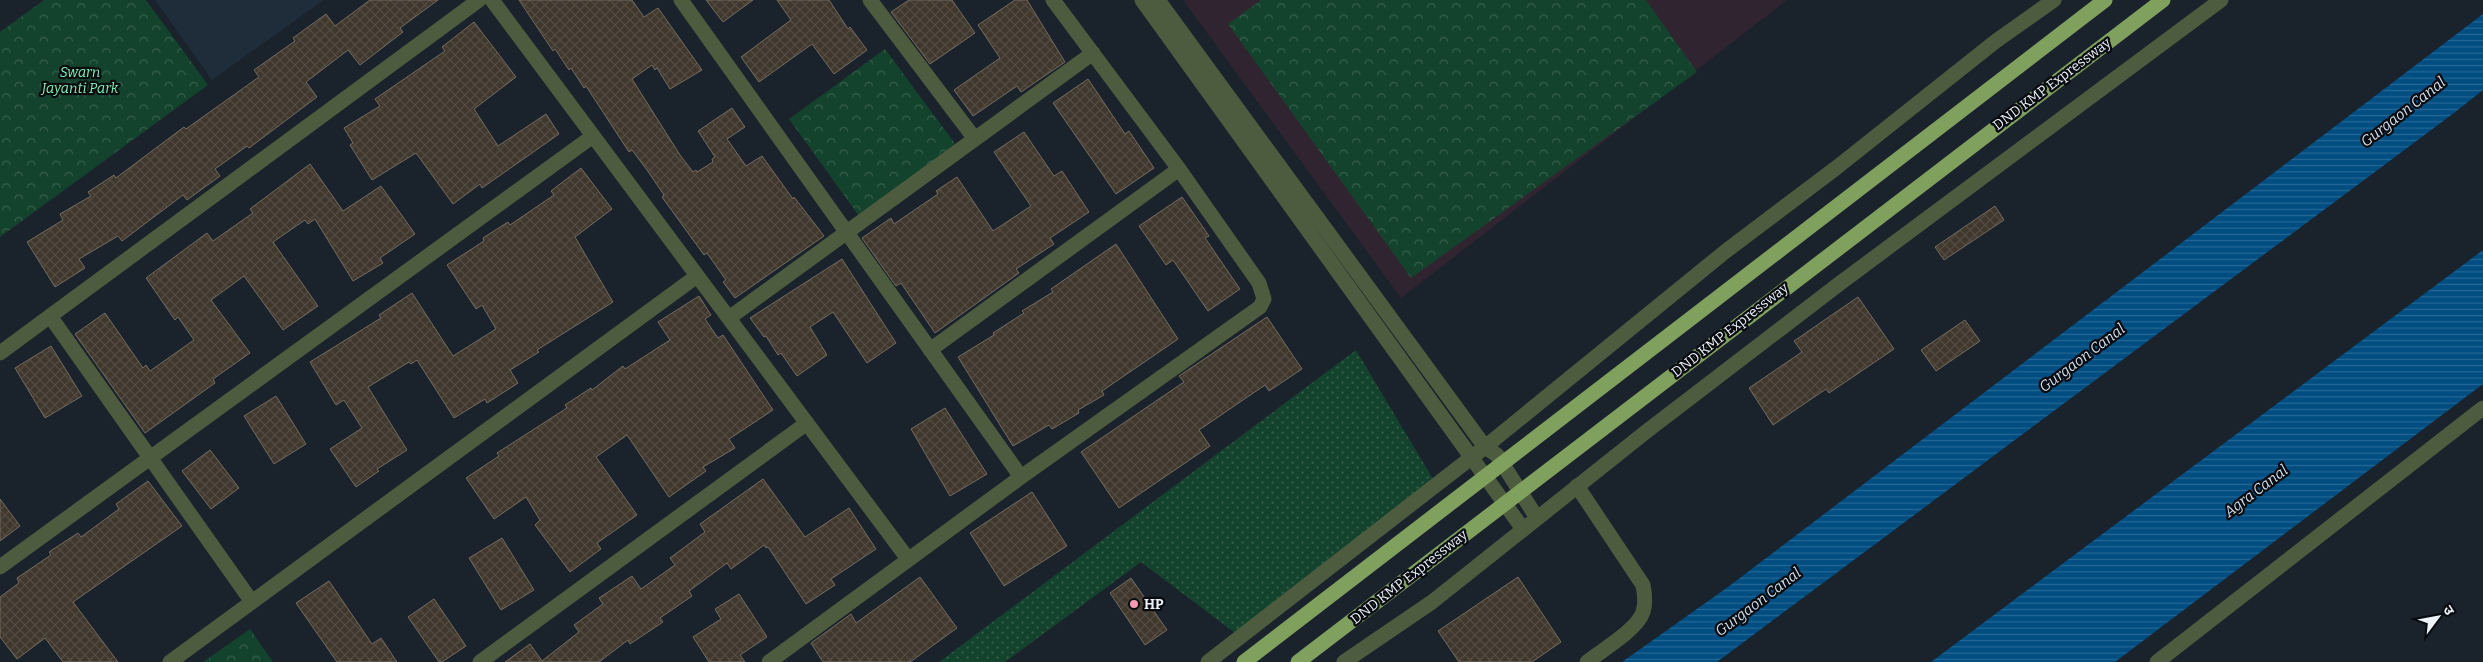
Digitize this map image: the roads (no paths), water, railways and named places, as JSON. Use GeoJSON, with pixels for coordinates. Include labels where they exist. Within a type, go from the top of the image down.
{"type":"FeatureCollection","features":[{"type":"Feature","properties":{"kind":"highway"},"geometry":{"type":"LineString","coordinates":[[1244,662],[2106,0]]}},
{"type":"Feature","properties":{"kind":"highway","name":"DND KMP Expressway"},"geometry":{"type":"LineString","coordinates":[[1298,662],[2163,0]]}},
{"type":"Feature","properties":{"kind":"street"},"geometry":{"type":"LineString","coordinates":[[0,353],[479,0]]}},
{"type":"Feature","properties":{"kind":"street"},"geometry":{"type":"LineString","coordinates":[[492,0],[908,559]]}},
{"type":"Feature","properties":{"kind":"street"},"geometry":{"type":"LineString","coordinates":[[681,0],[1020,477]]}},
{"type":"Feature","properties":{"kind":"street"},"geometry":{"type":"LineString","coordinates":[[870,0],[975,139]]}},
{"type":"Feature","properties":{"kind":"street"},"geometry":{"type":"LineString","coordinates":[[769,662],[1020,477],[1260,307],[1264,299],[1259,283],[1179,169],[1052,0]]}},
{"type":"Feature","properties":{"kind":"street"},"geometry":{"type":"LineString","coordinates":[[1142,0],[1523,529]]}},
{"type":"Feature","properties":{"kind":"street"},"geometry":{"type":"LineString","coordinates":[[1158,0],[1485,447],[1497,455],[1537,518]]}},
{"type":"Feature","properties":{"kind":"street"},"geometry":{"type":"LineString","coordinates":[[1208,662],[1485,447],[1726,251],[1836,168],[1996,41],[2054,0]]}},
{"type":"Feature","properties":{"kind":"street"},"geometry":{"type":"LineString","coordinates":[[1344,662],[1432,602],[1537,518],[1839,284],[2221,0]]}},
{"type":"Feature","properties":{"kind":"street"},"geometry":{"type":"LineString","coordinates":[[729,318],[1093,53]]}},
{"type":"Feature","properties":{"kind":"street"},"geometry":{"type":"LineString","coordinates":[[0,567],[593,136]]}},
{"type":"Feature","properties":{"kind":"street"},"geometry":{"type":"LineString","coordinates":[[930,350],[1179,169]]}},
{"type":"Feature","properties":{"kind":"street"},"geometry":{"type":"LineString","coordinates":[[170,662],[697,276]]}},
{"type":"Feature","properties":{"kind":"street"},"geometry":{"type":"LineString","coordinates":[[50,316],[252,602]]}},
{"type":"Feature","properties":{"kind":"street"},"geometry":{"type":"LineString","coordinates":[[2157,662],[2483,408]]}},
{"type":"Feature","properties":{"kind":"street"},"geometry":{"type":"LineString","coordinates":[[480,662],[807,423]]}},
{"type":"Feature","properties":{"kind":"street"},"geometry":{"type":"LineString","coordinates":[[1578,486],[1643,585],[1646,600],[1643,614],[1634,626],[1587,662]]}},
{"type":"Feature","properties":{"kind":"water","name":"Gurgaon Canal"},"geometry":{"type":"Polygon","coordinates":[[[2483,14],[2483,90],[2454,113],[1717,662],[1622,662],[1728,587],[2483,14]]]}},
{"type":"Feature","properties":{"kind":"water","name":"Agra Canal"},"geometry":{"type":"Polygon","coordinates":[[[2483,250],[2483,384],[2115,662],[1931,662],[2483,250]]]}},
{"type":"Feature","properties":{"kind":"place","name":"HP"},"geometry":{"type":"Point","coordinates":[1134,604]}},
{"type":"Feature","properties":{"kind":"park label","name":"Swarn Jayanti Park"},"geometry":{"type":"Point","coordinates":[80,80]}}]}
